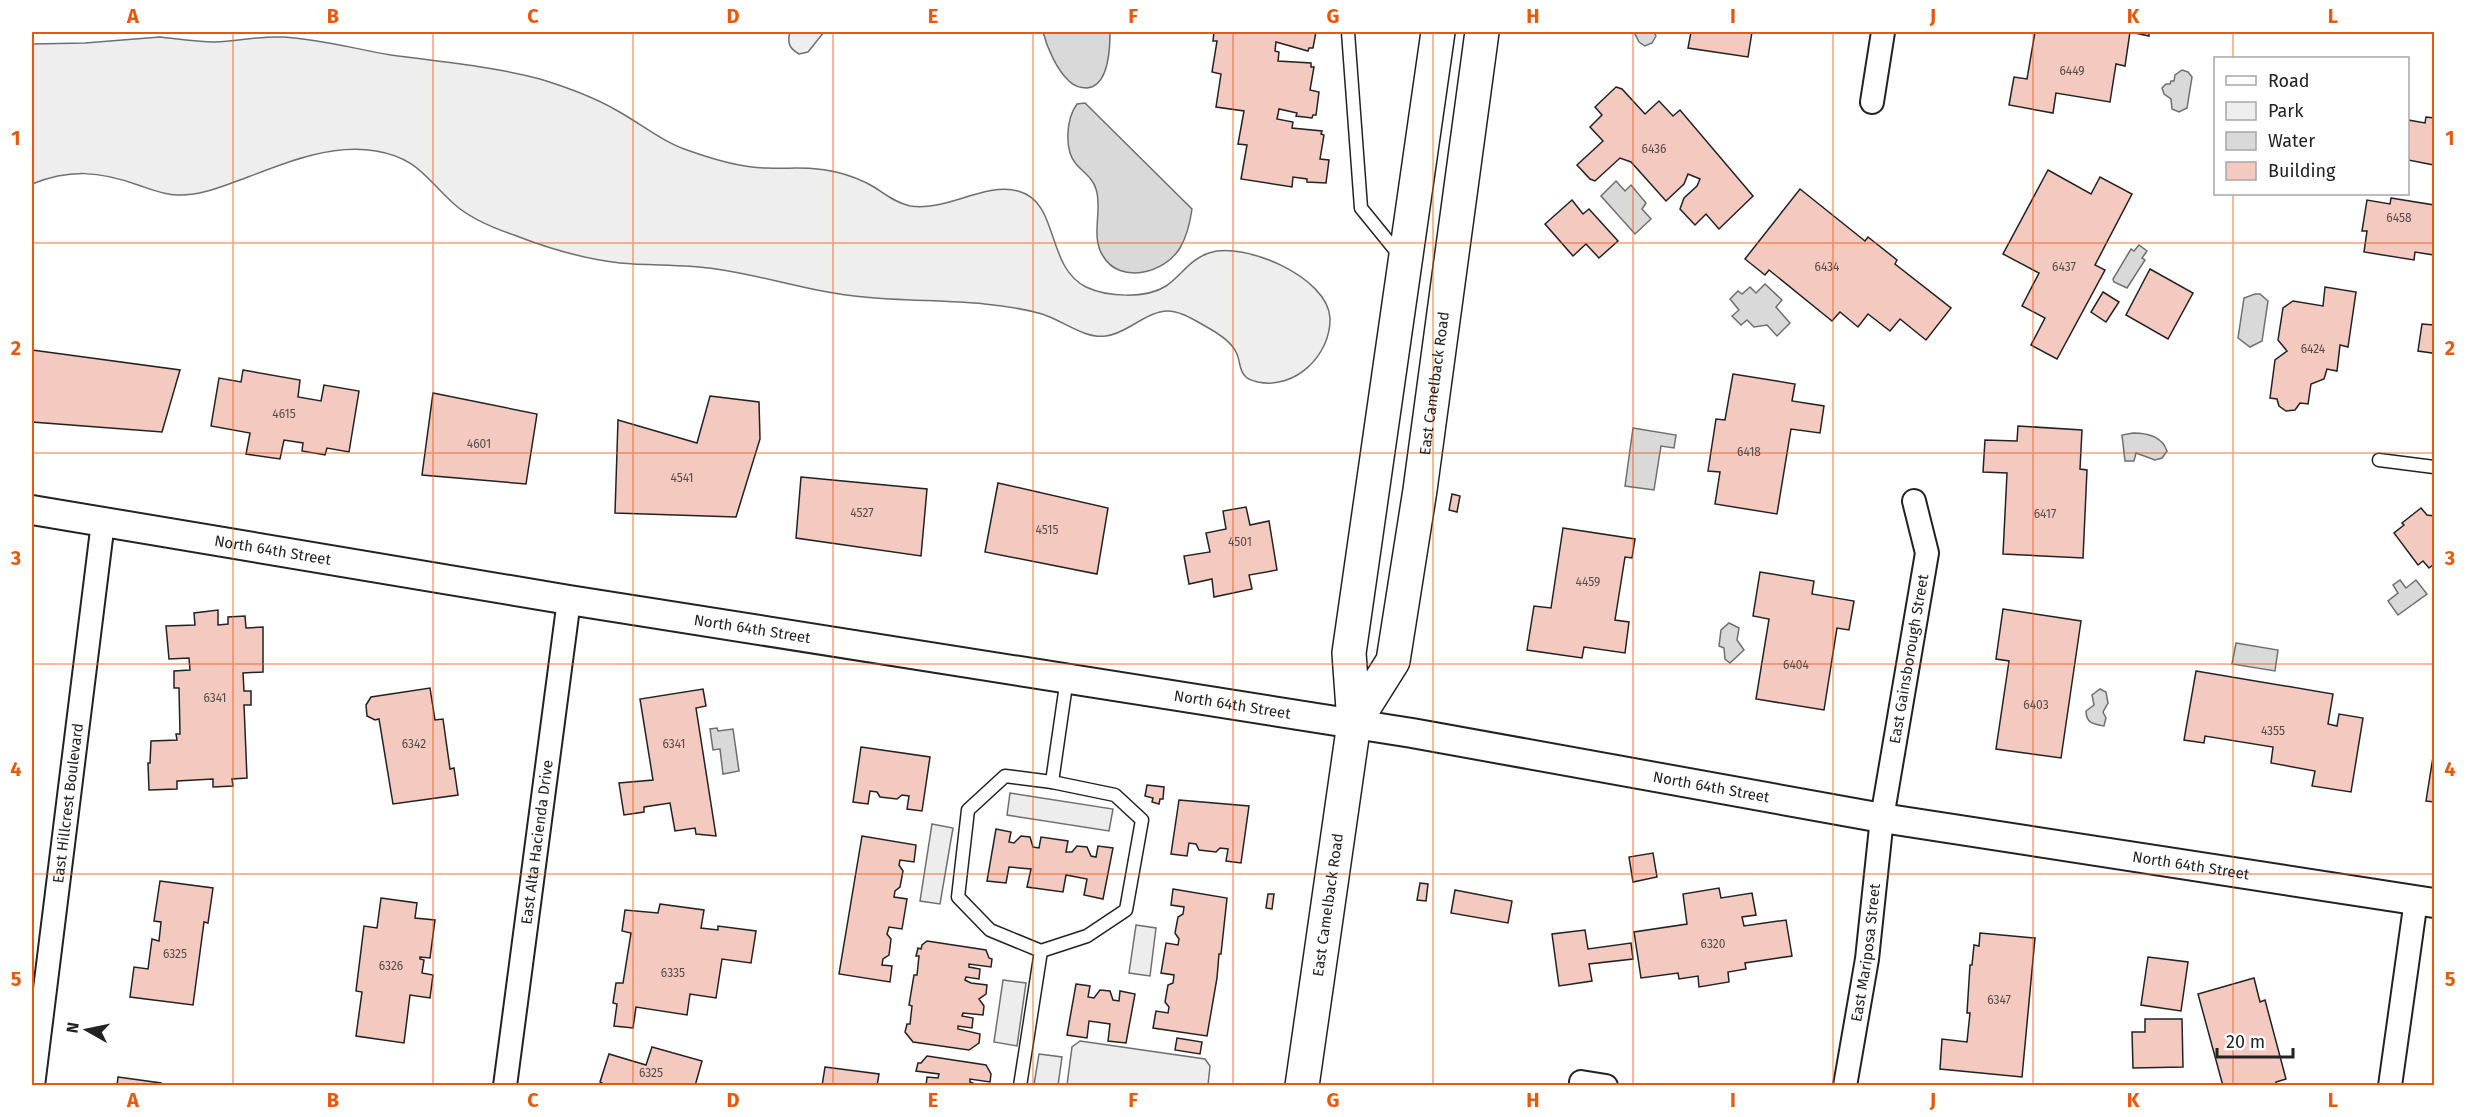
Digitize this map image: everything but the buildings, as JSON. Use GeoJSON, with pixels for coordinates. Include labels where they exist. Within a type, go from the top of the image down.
{"type":"FeatureCollection","features":[{"type":"Feature","properties":{"kind":"main road","name":"East Camelback Road"},"geometry":{"type":"LineString","coordinates":[[1302,1086],[1354,723],[1349,653],[1438,32]]}},
{"type":"Feature","properties":{"kind":"main road","name":"East Camelback Road"},"geometry":{"type":"LineString","coordinates":[[1354,723],[1393,661],[1420,490],[1482,32]]}},
{"type":"Feature","properties":{"kind":"main road"},"geometry":{"type":"LineString","coordinates":[[1406,262],[1451,268]]}},
{"type":"Feature","properties":{"kind":"street"},"geometry":{"type":"LineString","coordinates":[[1872,102],[1883,32]]}},
{"type":"Feature","properties":{"kind":"street","name":"East Gainsborough Street"},"geometry":{"type":"LineString","coordinates":[[1881,818],[1927,553],[1914,501]]}},
{"type":"Feature","properties":{"kind":"street","name":"North 64th Street"},"geometry":{"type":"LineString","coordinates":[[32,510],[569,600],[1354,723],[1881,818],[2425,902]]}},
{"type":"Feature","properties":{"kind":"street","name":"East Hillcrest Boulevard"},"geometry":{"type":"LineString","coordinates":[[33,1086],[103,522]]}},
{"type":"Feature","properties":{"kind":"street","name":"East Alta Hacienda Drive"},"geometry":{"type":"LineString","coordinates":[[505,1086],[569,600]]}},
{"type":"Feature","properties":{"kind":"street","name":"East Mariposa Street"},"geometry":{"type":"LineString","coordinates":[[1845,1086],[1867,959],[1881,818]]}},
{"type":"Feature","properties":{"kind":"street"},"geometry":{"type":"LineString","coordinates":[[2390,1086],[2425,902]]}},
{"type":"Feature","properties":{"kind":"street"},"geometry":{"type":"LineString","coordinates":[[1581,1082],[1606,1086]]}},
{"type":"Feature","properties":{"kind":"lane"},"geometry":{"type":"LineString","coordinates":[[1348,32],[1361,208],[1406,262]]}},
{"type":"Feature","properties":{"kind":"lane"},"geometry":{"type":"LineString","coordinates":[[2379,460],[2434,467]]}},
{"type":"Feature","properties":{"kind":"lane"},"geometry":{"type":"LineString","coordinates":[[1052,782],[1067,678]]}},
{"type":"Feature","properties":{"kind":"lane"},"geometry":{"type":"LineString","coordinates":[[1005,776],[1052,782],[1115,795],[1142,820],[1126,910],[1087,936],[1041,951],[990,930],[958,897],[968,810],[1005,776]]}},
{"type":"Feature","properties":{"kind":"lane"},"geometry":{"type":"LineString","coordinates":[[1020,1086],[1041,951]]}},
{"type":"Feature","properties":{"kind":"green space"},"geometry":{"type":"Polygon","coordinates":[[[790,32],[824,32],[808,52],[799,54],[790,45],[790,32]]]}},
{"type":"Feature","properties":{"kind":"green space"},"geometry":{"type":"Polygon","coordinates":[[[160,37],[215,42],[266,37],[297,38],[540,79],[598,100],[668,142],[697,153],[747,166],[810,168],[836,172],[865,182],[895,201],[910,206],[937,205],[992,190],[1018,191],[1031,197],[1041,208],[1064,265],[1073,277],[1086,287],[1115,295],[1148,293],[1166,286],[1202,256],[1224,251],[1242,252],[1262,257],[1282,266],[1300,276],[1315,289],[1326,303],[1330,318],[1329,332],[1317,357],[1297,375],[1285,381],[1258,382],[1243,374],[1236,352],[1227,341],[1193,319],[1175,312],[1160,312],[1116,333],[1098,336],[1081,332],[1042,314],[998,305],[845,295],[716,269],[593,259],[540,244],[482,222],[454,204],[412,164],[390,154],[359,149],[308,156],[211,190],[186,195],[157,192],[124,180],[85,174],[59,176],[32,184],[32,44],[85,43],[160,37]]]}},
{"type":"Feature","properties":{"kind":"green space"},"geometry":{"type":"Polygon","coordinates":[[[1080,1041],[1205,1059],[1210,1066],[1208,1085],[1067,1085],[1072,1047],[1080,1041]]]}},
{"type":"Feature","properties":{"kind":"shaded area"},"geometry":{"type":"Polygon","coordinates":[[[1010,793],[1113,809],[1109,831],[1007,815],[1010,793]]]}},
{"type":"Feature","properties":{"kind":"shaded area"},"geometry":{"type":"Polygon","coordinates":[[[932,824],[953,828],[940,904],[920,901],[932,824]]]}},
{"type":"Feature","properties":{"kind":"shaded area"},"geometry":{"type":"Polygon","coordinates":[[[1136,925],[1156,928],[1150,976],[1129,973],[1136,925]]]}},
{"type":"Feature","properties":{"kind":"shaded area"},"geometry":{"type":"Polygon","coordinates":[[[1003,980],[1026,983],[1017,1046],[994,1042],[1003,980]]]}},
{"type":"Feature","properties":{"kind":"shaded area"},"geometry":{"type":"Polygon","coordinates":[[[1039,1054],[1062,1057],[1058,1085],[1034,1085],[1039,1054]]]}},
{"type":"Feature","properties":{"kind":"water"},"geometry":{"type":"Polygon","coordinates":[[[1043,32],[1110,32],[1107,65],[1100,81],[1087,88],[1071,83],[1057,65],[1043,32]]]}},
{"type":"Feature","properties":{"kind":"water"},"geometry":{"type":"Polygon","coordinates":[[[1634,32],[1654,32],[1656,36],[1652,43],[1645,46],[1639,42],[1634,32]]]}},
{"type":"Feature","properties":{"kind":"water"},"geometry":{"type":"Polygon","coordinates":[[[2182,70],[2188,72],[2192,77],[2187,108],[2179,112],[2172,109],[2171,99],[2164,94],[2162,88],[2174,81],[2175,75],[2182,70]]]}},
{"type":"Feature","properties":{"kind":"water"},"geometry":{"type":"Polygon","coordinates":[[[1085,103],[1192,209],[1185,239],[1180,248],[1173,257],[1154,269],[1131,273],[1120,270],[1111,265],[1099,248],[1097,240],[1098,197],[1095,185],[1072,158],[1068,143],[1073,110],[1077,104],[1085,103]]]}},
{"type":"Feature","properties":{"kind":"water"},"geometry":{"type":"Polygon","coordinates":[[[1616,181],[1625,191],[1631,185],[1646,203],[1642,209],[1651,219],[1635,234],[1601,196],[1616,181]]]}},
{"type":"Feature","properties":{"kind":"water"},"geometry":{"type":"Polygon","coordinates":[[[2139,245],[2147,251],[2142,258],[2145,260],[2127,288],[2114,282],[2113,279],[2131,249],[2134,251],[2139,245]]]}},
{"type":"Feature","properties":{"kind":"water"},"geometry":{"type":"Polygon","coordinates":[[[1765,284],[1782,300],[1776,307],[1790,323],[1777,336],[1767,325],[1754,327],[1747,320],[1741,325],[1732,316],[1739,310],[1730,299],[1738,291],[1742,294],[1750,287],[1756,293],[1765,284]]]}},
{"type":"Feature","properties":{"kind":"water"},"geometry":{"type":"Polygon","coordinates":[[[2260,294],[2268,301],[2262,341],[2250,347],[2238,338],[2244,298],[2260,294]]]}},
{"type":"Feature","properties":{"kind":"water"},"geometry":{"type":"Polygon","coordinates":[[[1633,428],[1676,435],[1674,448],[1661,446],[1654,490],[1625,486],[1633,428]]]}},
{"type":"Feature","properties":{"kind":"water"},"geometry":{"type":"Polygon","coordinates":[[[2133,433],[2153,436],[2162,442],[2167,451],[2162,458],[2155,460],[2136,453],[2134,461],[2125,461],[2122,435],[2133,433]]]}},
{"type":"Feature","properties":{"kind":"water"},"geometry":{"type":"Polygon","coordinates":[[[2400,580],[2406,588],[2416,580],[2427,594],[2398,615],[2388,601],[2398,593],[2393,585],[2400,580]]]}},
{"type":"Feature","properties":{"kind":"water"},"geometry":{"type":"Polygon","coordinates":[[[1729,623],[1739,628],[1737,640],[1744,650],[1730,663],[1725,659],[1724,648],[1719,646],[1721,630],[1729,623]]]}},
{"type":"Feature","properties":{"kind":"water"},"geometry":{"type":"Polygon","coordinates":[[[2236,643],[2278,650],[2275,671],[2232,664],[2236,643]]]}},
{"type":"Feature","properties":{"kind":"water"},"geometry":{"type":"Polygon","coordinates":[[[2100,689],[2106,692],[2108,703],[2103,712],[2106,718],[2104,726],[2091,722],[2086,715],[2086,711],[2094,705],[2092,695],[2100,689]]]}},
{"type":"Feature","properties":{"kind":"water"},"geometry":{"type":"Polygon","coordinates":[[[717,728],[718,731],[733,729],[739,771],[723,774],[720,749],[713,750],[710,729],[717,728]]]}}]}
